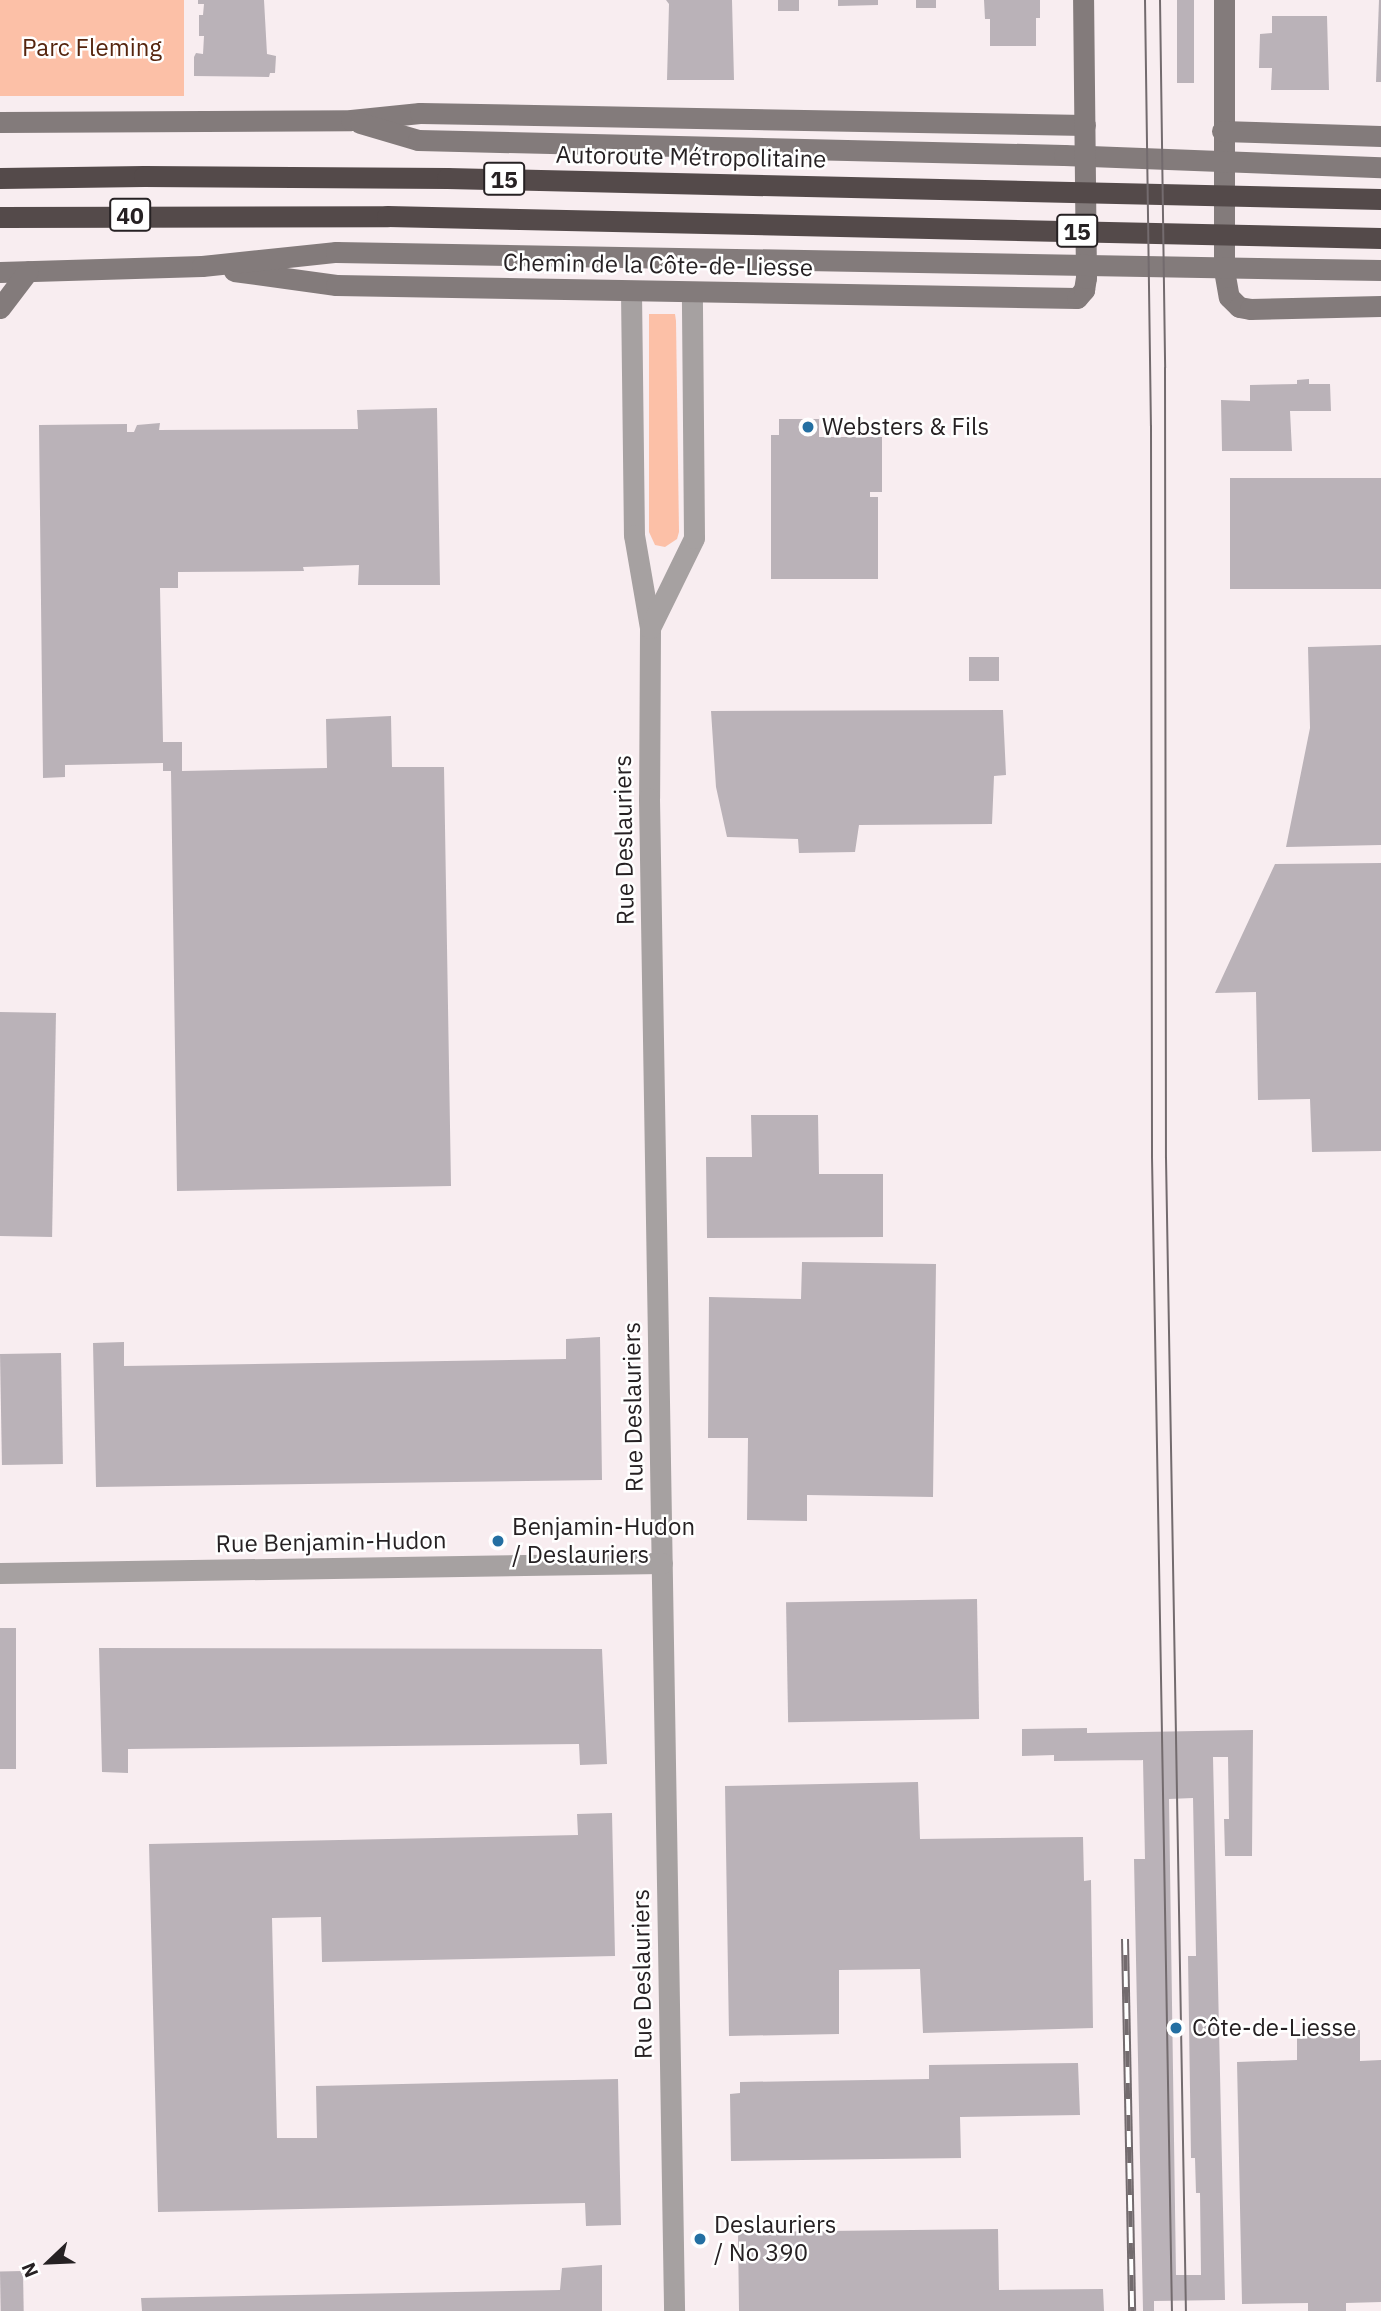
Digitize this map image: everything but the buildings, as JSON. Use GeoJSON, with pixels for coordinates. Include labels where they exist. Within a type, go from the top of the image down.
{"type":"FeatureCollection","features":[{"type":"Feature","properties":{"kind":"highway","name":"Autoroute Métropolitaine"},"geometry":{"type":"LineString","coordinates":[[0,178],[447,177],[1381,199]]}},
{"type":"Feature","properties":{"kind":"highway","name":"40"},"geometry":{"type":"LineString","coordinates":[[0,216],[261,215]]}},
{"type":"Feature","properties":{"kind":"highway","name":"15"},"geometry":{"type":"LineString","coordinates":[[261,215],[1381,238]]}},
{"type":"Feature","properties":{"kind":"main road"},"geometry":{"type":"LineString","coordinates":[[0,121],[351,120],[420,113],[1085,125],[1083,0]]}},
{"type":"Feature","properties":{"kind":"main road"},"geometry":{"type":"LineString","coordinates":[[1224,0],[1222,131],[1225,279],[1234,303],[1250,309],[1381,306]]}},
{"type":"Feature","properties":{"kind":"main road"},"geometry":{"type":"LineString","coordinates":[[351,120],[418,140],[1381,167]]}},
{"type":"Feature","properties":{"kind":"main road","name":"Chemin de la Côte-de-Liesse"},"geometry":{"type":"LineString","coordinates":[[202,266],[336,285],[1077,298],[1083,293],[1086,278],[1085,125]]}},
{"type":"Feature","properties":{"kind":"main road"},"geometry":{"type":"LineString","coordinates":[[1222,131],[1381,136]]}},
{"type":"Feature","properties":{"kind":"main road","name":"Chemin de la Côte-de-Liesse"},"geometry":{"type":"LineString","coordinates":[[0,272],[202,266],[336,252],[1381,270]]}},
{"type":"Feature","properties":{"kind":"main road"},"geometry":{"type":"LineString","coordinates":[[0,307],[28,271]]}},
{"type":"Feature","properties":{"kind":"street","name":"Rue Deslauriers"},"geometry":{"type":"LineString","coordinates":[[631,292],[634,535],[650,628],[649,785],[674,2311]]}},
{"type":"Feature","properties":{"kind":"street","name":"Rue Deslauriers"},"geometry":{"type":"LineString","coordinates":[[650,628],[694,538],[692,293]]}},
{"type":"Feature","properties":{"kind":"street","name":"Rue Benjamin-Hudon"},"geometry":{"type":"LineString","coordinates":[[0,1573],[662,1563]]}},
{"type":"Feature","properties":{"kind":"green space","name":"Parc Fleming"},"geometry":{"type":"Polygon","coordinates":[[[0,0],[184,0],[184,96],[0,96],[0,0]]]}},
{"type":"Feature","properties":{"kind":"green space"},"geometry":{"type":"Polygon","coordinates":[[[649,314],[675,314],[676,321],[679,532],[677,539],[665,547],[655,545],[649,532],[649,314]]]}},
{"type":"Feature","properties":{"kind":"tram line"},"geometry":{"type":"LineString","coordinates":[[1145,0],[1151,426],[1152,1157],[1172,2311]]}},
{"type":"Feature","properties":{"kind":"tram line"},"geometry":{"type":"LineString","coordinates":[[1160,0],[1165,368],[1166,1158],[1186,2311]]}},
{"type":"Feature","properties":{"kind":"railway"},"geometry":{"type":"LineString","coordinates":[[1125,1939],[1132,2311]]}},
{"type":"Feature","properties":{"kind":"place","name":"Websters & Fils"},"geometry":{"type":"Point","coordinates":[808,427]}},
{"type":"Feature","properties":{"kind":"place","name":"Benjamin-Hudon / Deslauriers"},"geometry":{"type":"Point","coordinates":[498,1541]}},
{"type":"Feature","properties":{"kind":"place","name":"Côte-de-Liesse"},"geometry":{"type":"Point","coordinates":[1176,2028]}},
{"type":"Feature","properties":{"kind":"place","name":"Deslauriers / No 390"},"geometry":{"type":"Point","coordinates":[700,2239]}}]}
